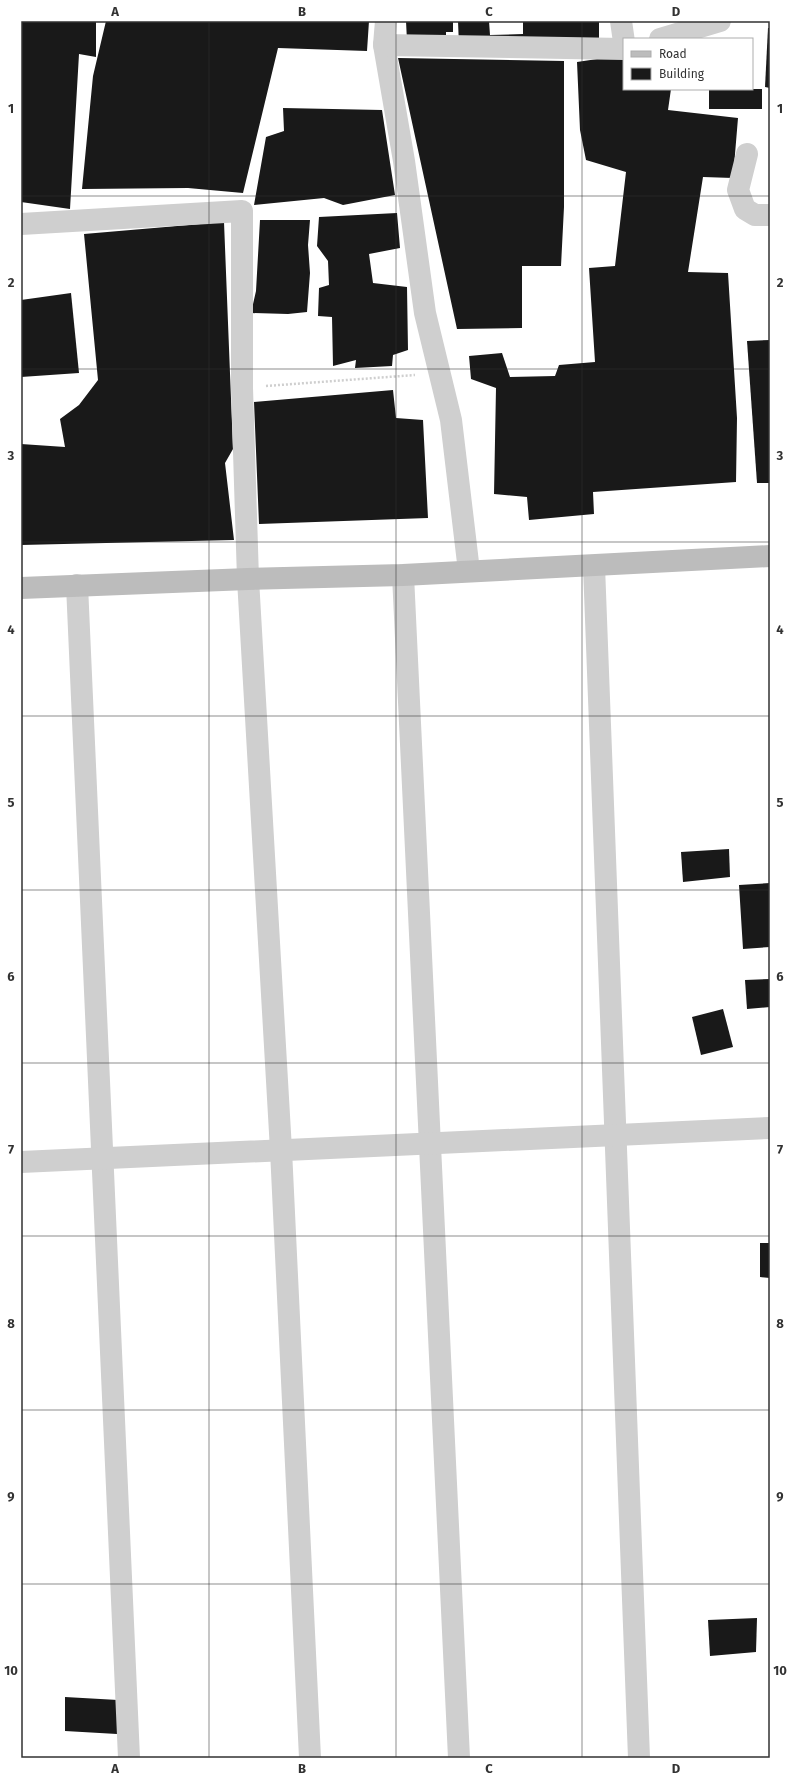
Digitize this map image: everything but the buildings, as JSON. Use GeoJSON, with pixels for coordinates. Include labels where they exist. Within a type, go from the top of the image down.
{"type":"FeatureCollection","features":[{"type":"Feature","properties":{"kind":"street"},"geometry":{"type":"LineString","coordinates":[[386,21],[384,45],[404,161],[425,313],[451,420],[469,571]]}},
{"type":"Feature","properties":{"kind":"street"},"geometry":{"type":"LineString","coordinates":[[620,21],[623,38]]}},
{"type":"Feature","properties":{"kind":"street"},"geometry":{"type":"LineString","coordinates":[[663,38],[720,21]]}},
{"type":"Feature","properties":{"kind":"street"},"geometry":{"type":"LineString","coordinates":[[384,45],[623,49]]}},
{"type":"Feature","properties":{"kind":"street"},"geometry":{"type":"LineString","coordinates":[[747,154],[738,190],[745,209],[755,215],[770,215]]}},
{"type":"Feature","properties":{"kind":"street"},"geometry":{"type":"LineString","coordinates":[[21,224],[242,211],[242,388],[248,579],[281,1150],[310,1758]]}},
{"type":"Feature","properties":{"kind":"street"},"geometry":{"type":"LineString","coordinates":[[21,588],[594,566],[770,556]]}},
{"type":"Feature","properties":{"kind":"street"},"geometry":{"type":"LineString","coordinates":[[594,566],[639,1758]]}},
{"type":"Feature","properties":{"kind":"street"},"geometry":{"type":"LineString","coordinates":[[403,574],[460,1758]]}},
{"type":"Feature","properties":{"kind":"street"},"geometry":{"type":"LineString","coordinates":[[78,585],[129,1758]]}},
{"type":"Feature","properties":{"kind":"street"},"geometry":{"type":"LineString","coordinates":[[21,1162],[770,1128]]}},
{"type":"Feature","properties":{"kind":"path"},"geometry":{"type":"LineString","coordinates":[[242,388],[440,373]]}}]}
